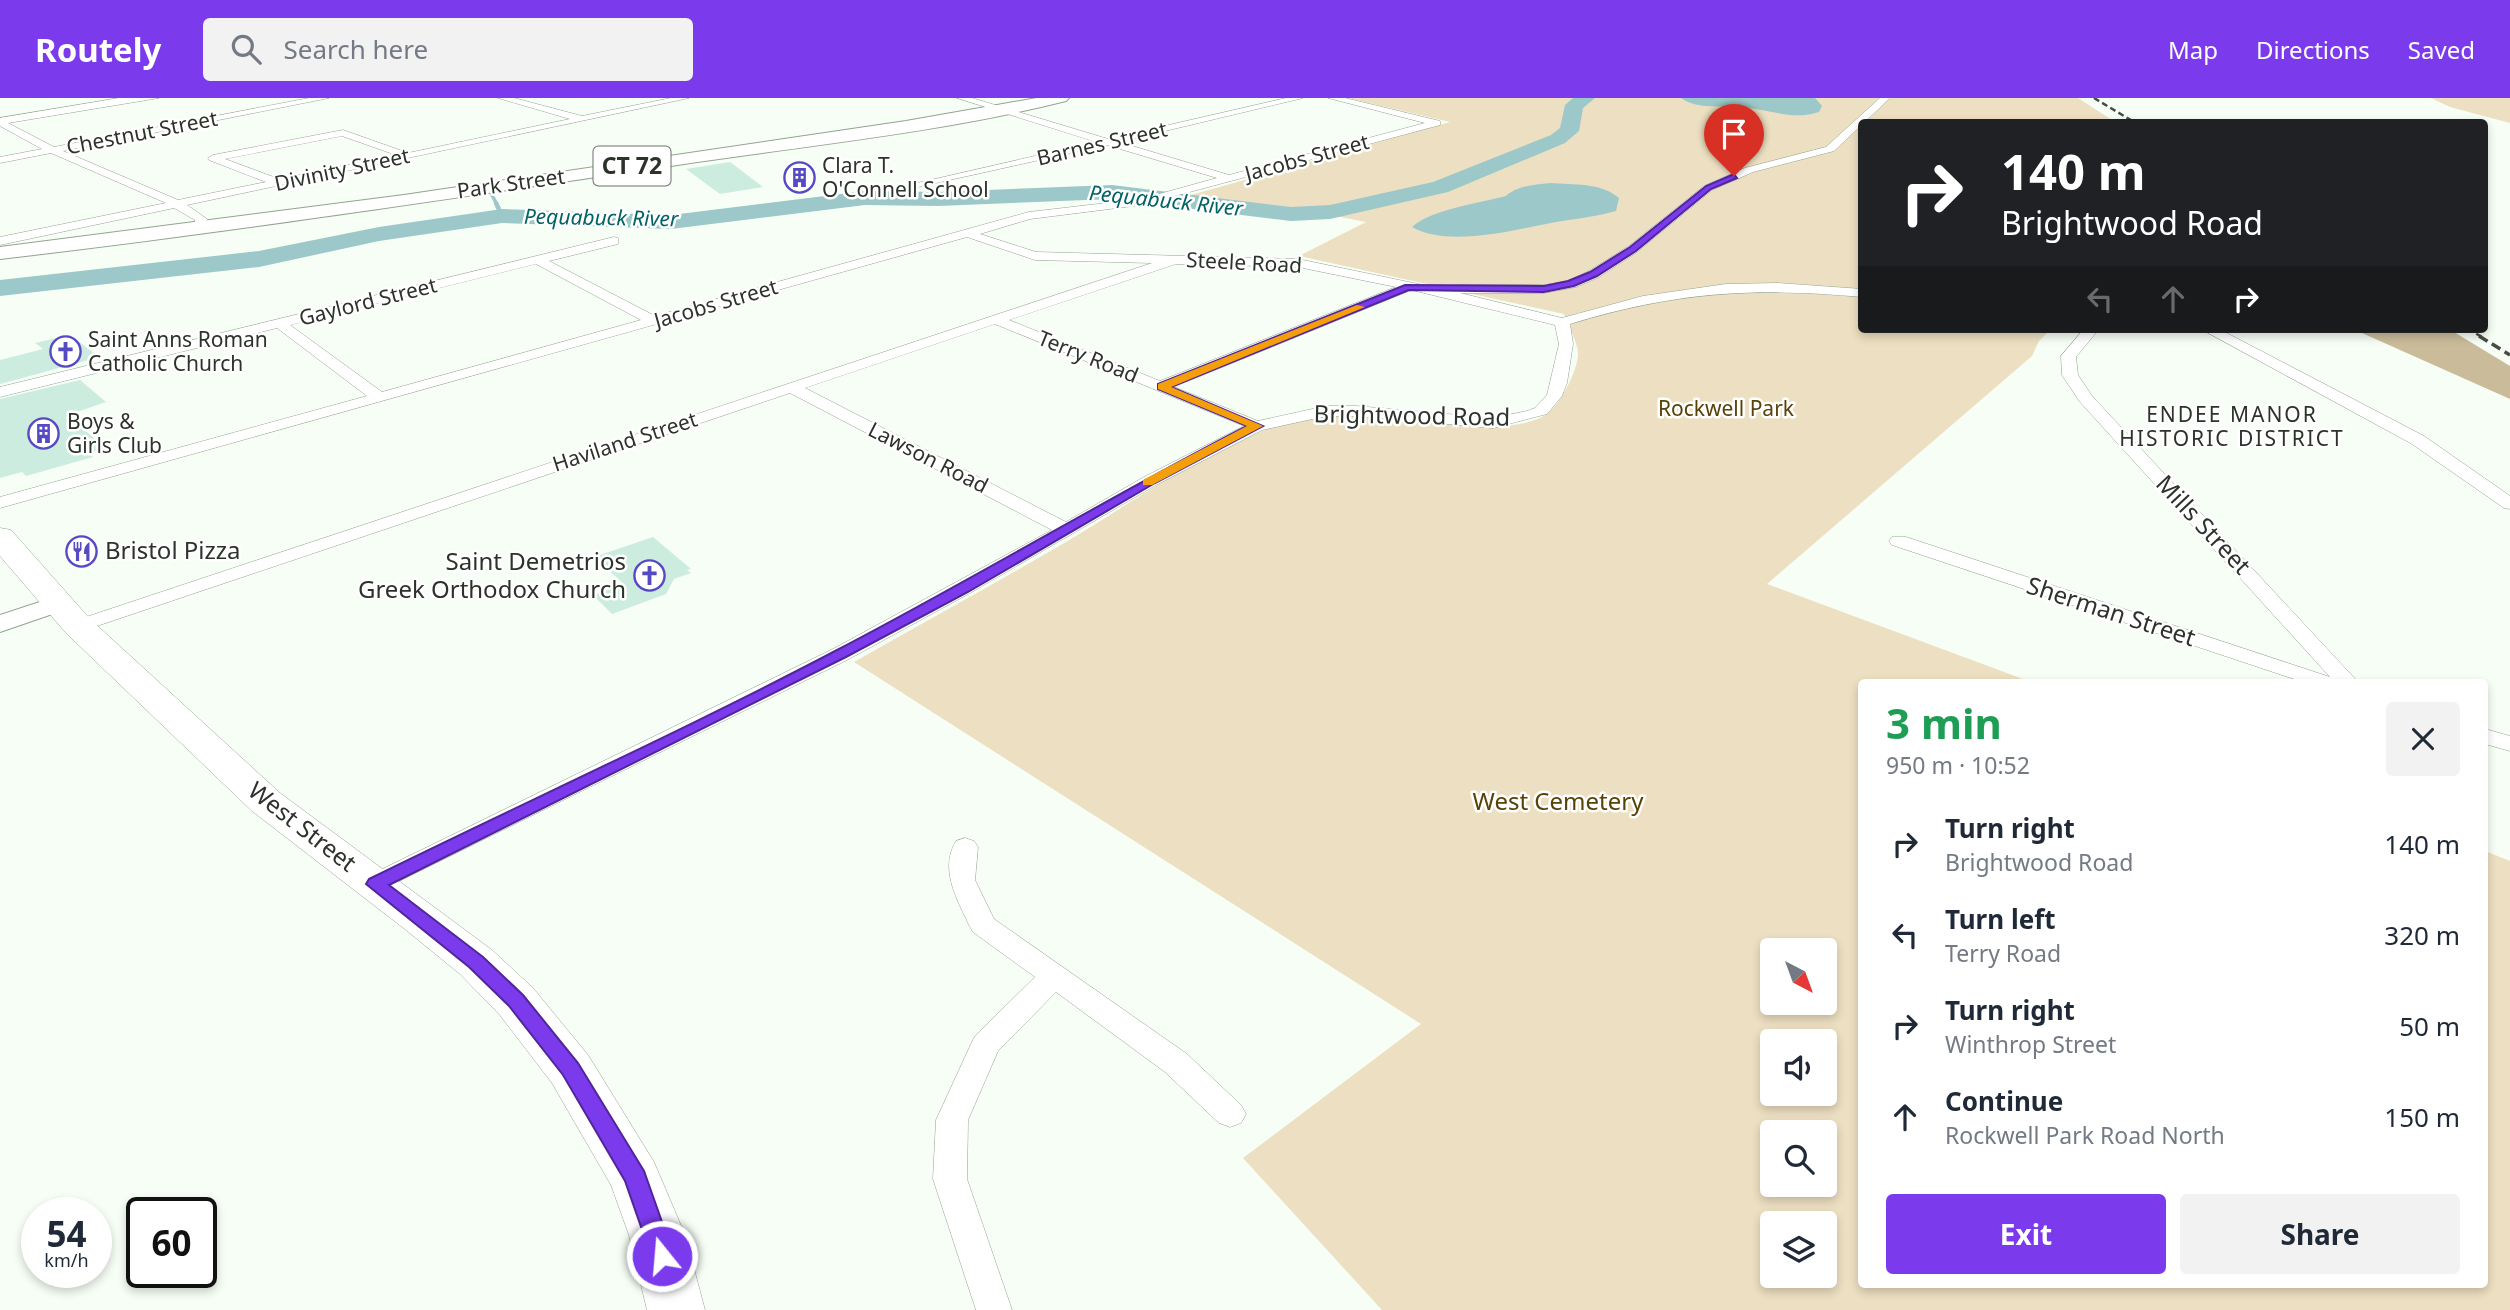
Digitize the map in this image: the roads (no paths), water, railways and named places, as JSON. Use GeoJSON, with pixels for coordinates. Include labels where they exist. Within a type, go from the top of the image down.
{"type":"FeatureCollection","features":[{"type":"Feature","properties":{"kind":"highway","name":"Park Street"},"geometry":{"type":"LineString","coordinates":[[0,253],[201,229],[1002,110],[1061,98]]}},
{"type":"Feature","properties":{"kind":"main road","name":"West Street"},"geometry":{"type":"LineString","coordinates":[[0,537],[68,615],[266,802],[476,962],[516,1001],[570,1069],[635,1178],[657,1235],[676,1310]]}},
{"type":"Feature","properties":{"kind":"street"},"geometry":{"type":"LineString","coordinates":[[0,122],[124,100],[154,98]]}},
{"type":"Feature","properties":{"kind":"street"},"geometry":{"type":"LineString","coordinates":[[248,98],[272,108]]}},
{"type":"Feature","properties":{"kind":"street","name":"Chestnut Street"},"geometry":{"type":"LineString","coordinates":[[0,160],[324,98]]}},
{"type":"Feature","properties":{"kind":"street"},"geometry":{"type":"LineString","coordinates":[[503,98],[583,119]]}},
{"type":"Feature","properties":{"kind":"street","name":"Divinity Street"},"geometry":{"type":"LineString","coordinates":[[0,241],[684,98]]}},
{"type":"Feature","properties":{"kind":"street"},"geometry":{"type":"LineString","coordinates":[[962,98],[1228,179]]}},
{"type":"Feature","properties":{"kind":"street","name":"Barnes Street"},"geometry":{"type":"LineString","coordinates":[[904,189],[1298,98]]}},
{"type":"Feature","properties":{"kind":"street"},"geometry":{"type":"LineString","coordinates":[[1334,98],[1437,122]]}},
{"type":"Feature","properties":{"kind":"street"},"geometry":{"type":"LineString","coordinates":[[1862,119],[1885,98]]}},
{"type":"Feature","properties":{"kind":"street"},"geometry":{"type":"LineString","coordinates":[[615,101],[640,107]]}},
{"type":"Feature","properties":{"kind":"street"},"geometry":{"type":"LineString","coordinates":[[0,122],[53,150],[177,204],[201,219],[201,229]]}},
{"type":"Feature","properties":{"kind":"street","name":"Jacobs Street"},"geometry":{"type":"LineString","coordinates":[[0,503],[1029,216],[1141,202],[1437,122]]}},
{"type":"Feature","properties":{"kind":"street"},"geometry":{"type":"LineString","coordinates":[[1426,289],[1544,289],[1571,284],[1594,274],[1633,249],[1708,188],[1749,170],[1817,155],[1830,149],[1858,123]]}},
{"type":"Feature","properties":{"kind":"street"},"geometry":{"type":"LineString","coordinates":[[278,183],[214,158],[344,132],[408,156]]}},
{"type":"Feature","properties":{"kind":"street","name":"Steele Road"},"geometry":{"type":"LineString","coordinates":[[966,233],[1035,256],[1298,263],[1426,289],[1562,322]]}},
{"type":"Feature","properties":{"kind":"street","name":"Gaylord Street"},"geometry":{"type":"LineString","coordinates":[[0,392],[614,241]]}},
{"type":"Feature","properties":{"kind":"street"},"geometry":{"type":"LineString","coordinates":[[538,260],[654,321]]}},
{"type":"Feature","properties":{"kind":"street","name":"Haviland Street"},"geometry":{"type":"LineString","coordinates":[[68,615],[792,388],[1174,260]]}},
{"type":"Feature","properties":{"kind":"street"},"geometry":{"type":"LineString","coordinates":[[1162,387],[1408,287]]}},
{"type":"Feature","properties":{"kind":"street"},"geometry":{"type":"LineString","coordinates":[[1562,322],[1609,307],[1660,296],[1729,288],[1799,288],[1858,293]]}},
{"type":"Feature","properties":{"kind":"street","name":"Terry Road"},"geometry":{"type":"LineString","coordinates":[[998,320],[1257,426]]}},
{"type":"Feature","properties":{"kind":"street","name":"Brightwood Road"},"geometry":{"type":"LineString","coordinates":[[375,884],[841,654],[1257,426],[1326,411],[1356,411],[1493,423],[1541,411],[1554,396],[1559,383],[1566,344],[1562,322]]}},
{"type":"Feature","properties":{"kind":"street"},"geometry":{"type":"LineString","coordinates":[[280,324],[380,398]]}},
{"type":"Feature","properties":{"kind":"street","name":"Mills Street"},"geometry":{"type":"LineString","coordinates":[[2088,333],[2068,356],[2070,375],[2086,399],[2344,679]]}},
{"type":"Feature","properties":{"kind":"street"},"geometry":{"type":"LineString","coordinates":[[2216,333],[2418,440],[2510,504]]}},
{"type":"Feature","properties":{"kind":"street","name":"Lawson Road"},"geometry":{"type":"LineString","coordinates":[[792,388],[1065,529]]}},
{"type":"Feature","properties":{"kind":"street","name":"Sherman Street"},"geometry":{"type":"LineString","coordinates":[[1899,541],[2314,679]]}},
{"type":"Feature","properties":{"kind":"street"},"geometry":{"type":"LineString","coordinates":[[0,624],[68,615]]}},
{"type":"Feature","properties":{"kind":"street"},"geometry":{"type":"LineString","coordinates":[[2488,737],[2510,744]]}},
{"type":"Feature","properties":{"kind":"street"},"geometry":{"type":"LineString","coordinates":[[965,847],[961,880],[983,925],[1176,1063],[1230,1114]]}},
{"type":"Feature","properties":{"kind":"street"},"geometry":{"type":"LineString","coordinates":[[994,1310],[950,1179],[952,1120],[986,1044],[1053,977]]}},
{"type":"Feature","properties":{"kind":"water"},"geometry":{"type":"Polygon","coordinates":[[[1681,98],[1815,98],[1822,106],[1819,112],[1790,115],[1742,107],[1702,106],[1681,98]]]}},
{"type":"Feature","properties":{"kind":"water"},"geometry":{"type":"Polygon","coordinates":[[[1550,183],[1604,189],[1619,198],[1616,211],[1478,236],[1442,236],[1412,227],[1444,211],[1506,196],[1532,185],[1550,183]]]}},
{"type":"Feature","properties":{"kind":"waterway","name":"Pequabuck River"},"geometry":{"type":"LineString","coordinates":[[0,288],[259,259],[379,234],[502,216],[671,222],[865,198],[938,199],[1112,192],[1291,214],[1330,212],[1440,187],[1558,139],[1569,131],[1574,105],[1586,98]]}},
{"type":"Feature","properties":{"kind":"waterway"},"geometry":{"type":"LineString","coordinates":[[490,191],[496,203]]}},
{"type":"Feature","properties":{"kind":"waterway"},"geometry":{"type":"LineString","coordinates":[[496,203],[502,216]]}},
{"type":"Feature","properties":{"kind":"railway"},"geometry":{"type":"LineString","coordinates":[[2094,98],[2129,119]]}},
{"type":"Feature","properties":{"kind":"railway"},"geometry":{"type":"LineString","coordinates":[[2475,333],[2482,337]]}},
{"type":"Feature","properties":{"kind":"railway"},"geometry":{"type":"LineString","coordinates":[[2479,336],[2510,355]]}},
{"type":"Feature","properties":{"kind":"place","name":"Clara T. O'Connell School"},"geometry":{"type":"Point","coordinates":[799,178]}},
{"type":"Feature","properties":{"kind":"place","name":"Saint Anns Roman Catholic Church"},"geometry":{"type":"Point","coordinates":[65,352]}},
{"type":"Feature","properties":{"kind":"place","name":"Boys & Girls Club"},"geometry":{"type":"Point","coordinates":[44,434]}},
{"type":"Feature","properties":{"kind":"place","name":"Bristol Pizza"},"geometry":{"type":"Point","coordinates":[82,551]}},
{"type":"Feature","properties":{"kind":"place","name":"Saint Demetrios Greek Orthodox Church"},"geometry":{"type":"Point","coordinates":[649,576]}},
{"type":"Feature","properties":{"kind":"district","name":"ENDEE MANOR HISTORIC DISTRICT"},"geometry":{"type":"Point","coordinates":[2232,427]}},
{"type":"Feature","properties":{"kind":"park label","name":"Rockwell Park"},"geometry":{"type":"Point","coordinates":[1726,409]}},
{"type":"Feature","properties":{"kind":"park label","name":"West Cemetery"},"geometry":{"type":"Point","coordinates":[1558,802]}}]}
